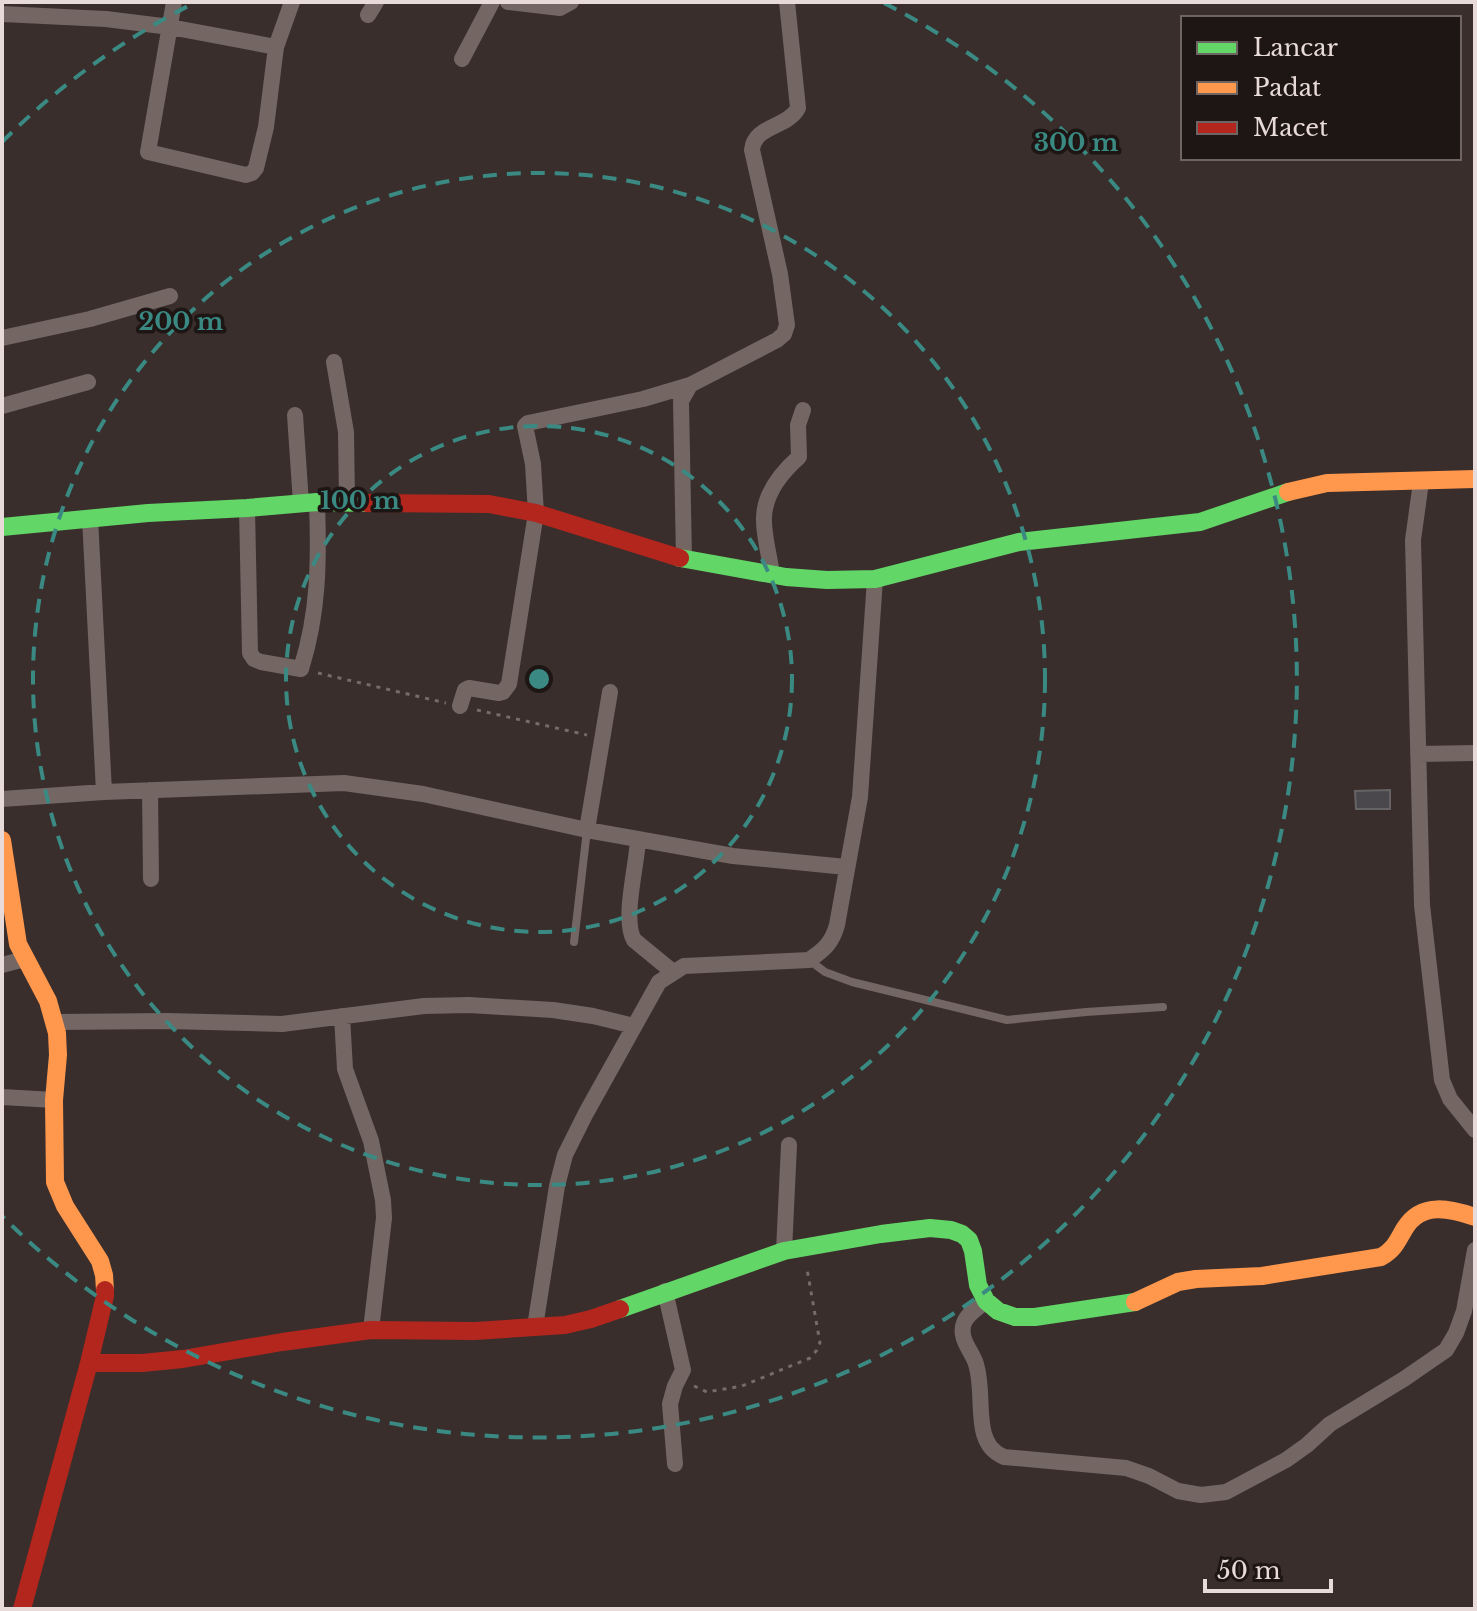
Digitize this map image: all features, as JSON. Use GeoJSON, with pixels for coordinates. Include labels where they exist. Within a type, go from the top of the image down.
{"type":"FeatureCollection","features":[{"type":"Feature","properties":{"kind":"street"},"geometry":{"type":"LineString","coordinates":[[174,2],[148,152],[246,175],[256,168],[266,127],[276,47],[292,2]]}},
{"type":"Feature","properties":{"kind":"street"},"geometry":{"type":"LineString","coordinates":[[462,59],[492,2]]}},
{"type":"Feature","properties":{"kind":"street"},"geometry":{"type":"LineString","coordinates":[[508,2],[560,8],[571,2]]}},
{"type":"Feature","properties":{"kind":"street"},"geometry":{"type":"LineString","coordinates":[[460,706],[465,690],[469,688],[499,693],[509,684],[536,513],[533,464],[525,426],[690,385],[784,334],[787,325],[780,274],[752,142],[757,135],[789,119],[798,108],[787,2]]}},
{"type":"Feature","properties":{"kind":"street"},"geometry":{"type":"LineString","coordinates":[[2,14],[106,19],[170,27],[276,47]]}},
{"type":"Feature","properties":{"kind":"street"},"geometry":{"type":"LineString","coordinates":[[2,338],[90,319],[170,296]]}},
{"type":"Feature","properties":{"kind":"street"},"geometry":{"type":"LineString","coordinates":[[334,362],[346,432],[347,501]]}},
{"type":"Feature","properties":{"kind":"street"},"geometry":{"type":"LineString","coordinates":[[2,406],[88,382]]}},
{"type":"Feature","properties":{"kind":"street"},"geometry":{"type":"LineString","coordinates":[[684,559],[680,408],[690,385]]}},
{"type":"Feature","properties":{"kind":"street"},"geometry":{"type":"LineString","coordinates":[[772,575],[764,517],[770,495],[784,471],[799,457],[797,433],[803,410]]}},
{"type":"Feature","properties":{"kind":"street"},"geometry":{"type":"LineString","coordinates":[[247,508],[250,653],[261,662],[301,669],[315,614],[319,562],[295,415]]}},
{"type":"Feature","properties":{"kind":"street"},"geometry":{"type":"LineString","coordinates":[[2,527],[309,502],[489,504],[536,513],[684,559],[772,575],[827,580],[875,579],[1019,542],[1200,522],[1290,491],[1327,483],[1475,479]]}},
{"type":"Feature","properties":{"kind":"street"},"geometry":{"type":"LineString","coordinates":[[1421,482],[1413,540],[1422,905],[1442,1080],[1450,1099],[1475,1130]]}},
{"type":"Feature","properties":{"kind":"street"},"geometry":{"type":"LineString","coordinates":[[90,518],[104,792]]}},
{"type":"Feature","properties":{"kind":"street"},"geometry":{"type":"LineString","coordinates":[[535,1327],[557,1186],[565,1155],[659,982],[684,966],[809,960],[833,940],[860,797],[875,579]]}},
{"type":"Feature","properties":{"kind":"street"},"geometry":{"type":"LineString","coordinates":[[587,830],[610,692]]}},
{"type":"Feature","properties":{"kind":"street"},"geometry":{"type":"LineString","coordinates":[[1418,754],[1475,753]]}},
{"type":"Feature","properties":{"kind":"street"},"geometry":{"type":"LineString","coordinates":[[2,799],[344,783],[423,794],[587,830],[733,856],[846,867]]}},
{"type":"Feature","properties":{"kind":"street"},"geometry":{"type":"LineString","coordinates":[[150,790],[151,879]]}},
{"type":"Feature","properties":{"kind":"street"},"geometry":{"type":"LineString","coordinates":[[638,839],[630,933],[634,940],[673,972]]}},
{"type":"Feature","properties":{"kind":"street"},"geometry":{"type":"LineString","coordinates":[[2,840],[8,923],[48,1001],[55,1022],[58,1055],[54,1100],[55,1182],[65,1206],[100,1261],[105,1296],[22,1609]]}},
{"type":"Feature","properties":{"kind":"street"},"geometry":{"type":"LineString","coordinates":[[2,965],[25,959]]}},
{"type":"Feature","properties":{"kind":"street"},"geometry":{"type":"LineString","coordinates":[[55,1022],[282,1024],[424,1006],[469,1005],[553,1010],[634,1026]]}},
{"type":"Feature","properties":{"kind":"street"},"geometry":{"type":"LineString","coordinates":[[342,1016],[345,1069],[371,1141],[383,1200],[384,1218],[371,1330]]}},
{"type":"Feature","properties":{"kind":"street"},"geometry":{"type":"LineString","coordinates":[[2,1097],[54,1100]]}},
{"type":"Feature","properties":{"kind":"street"},"geometry":{"type":"LineString","coordinates":[[784,1251],[789,1145]]}},
{"type":"Feature","properties":{"kind":"street"},"geometry":{"type":"LineString","coordinates":[[89,1363],[183,1359],[371,1330],[475,1331],[565,1325],[591,1319],[784,1251],[930,1228],[951,1230],[969,1240],[978,1285],[986,1301],[998,1311],[1015,1317],[1035,1317],[1137,1302],[1178,1282],[1262,1276],[1381,1257],[1393,1251],[1406,1225],[1419,1215],[1441,1208],[1475,1217]]}},
{"type":"Feature","properties":{"kind":"street"},"geometry":{"type":"LineString","coordinates":[[986,1301],[967,1317],[963,1333],[978,1371],[984,1433],[995,1453],[1004,1457],[1126,1468],[1178,1491],[1201,1495],[1226,1492],[1286,1460],[1330,1424],[1446,1350],[1464,1311],[1475,1250]]}},
{"type":"Feature","properties":{"kind":"street"},"geometry":{"type":"LineString","coordinates":[[665,1291],[683,1370],[670,1404],[675,1464]]}},
{"type":"Feature","properties":{"kind":"lane"},"geometry":{"type":"LineString","coordinates":[[574,942],[587,830]]}},
{"type":"Feature","properties":{"kind":"lane"},"geometry":{"type":"LineString","coordinates":[[809,960],[825,972],[852,982],[1007,1020],[1163,1007]]}},
{"type":"Feature","properties":{"kind":"path"},"geometry":{"type":"LineString","coordinates":[[683,1370],[694,1386],[707,1392],[742,1386],[810,1358],[820,1343],[803,1247]]}},
{"type":"Feature","properties":{"kind":"building"},"geometry":{"type":"Polygon","coordinates":[[[1390,790],[1390,809],[1356,809],[1355,791],[1390,790]]]}},
{"type":"Feature","properties":{"kind":"traffic: fast"},"geometry":{"type":"LineString","coordinates":[[680,558],[786,577],[875,579],[1019,542],[1200,522],[1288,492]]}},
{"type":"Feature","properties":{"kind":"traffic: fast"},"geometry":{"type":"LineString","coordinates":[[2,527],[148,513],[317,502],[366,503]]}},
{"type":"Feature","properties":{"kind":"traffic: fast"},"geometry":{"type":"LineString","coordinates":[[620,1309],[784,1251],[930,1228],[951,1230],[969,1240],[978,1285],[986,1301],[998,1311],[1015,1317],[1035,1317],[1135,1302]]}},
{"type":"Feature","properties":{"kind":"traffic: slow"},"geometry":{"type":"LineString","coordinates":[[1288,492],[1327,483],[1475,479]]}},
{"type":"Feature","properties":{"kind":"traffic: slow"},"geometry":{"type":"LineString","coordinates":[[2,840],[18,944],[48,1001],[57,1033],[55,1182],[65,1206],[100,1261],[105,1290]]}},
{"type":"Feature","properties":{"kind":"traffic: slow"},"geometry":{"type":"LineString","coordinates":[[1135,1302],[1178,1282],[1262,1276],[1381,1257],[1393,1248],[1412,1219],[1428,1211],[1447,1210],[1475,1217]]}},
{"type":"Feature","properties":{"kind":"traffic: jam"},"geometry":{"type":"LineString","coordinates":[[366,503],[489,504],[536,513],[680,558]]}},
{"type":"Feature","properties":{"kind":"traffic: jam"},"geometry":{"type":"LineString","coordinates":[[22,1609],[89,1363],[105,1290]]}},
{"type":"Feature","properties":{"kind":"traffic: jam"},"geometry":{"type":"LineString","coordinates":[[89,1363],[183,1359],[371,1330],[475,1331],[565,1325],[620,1309]]}}]}
